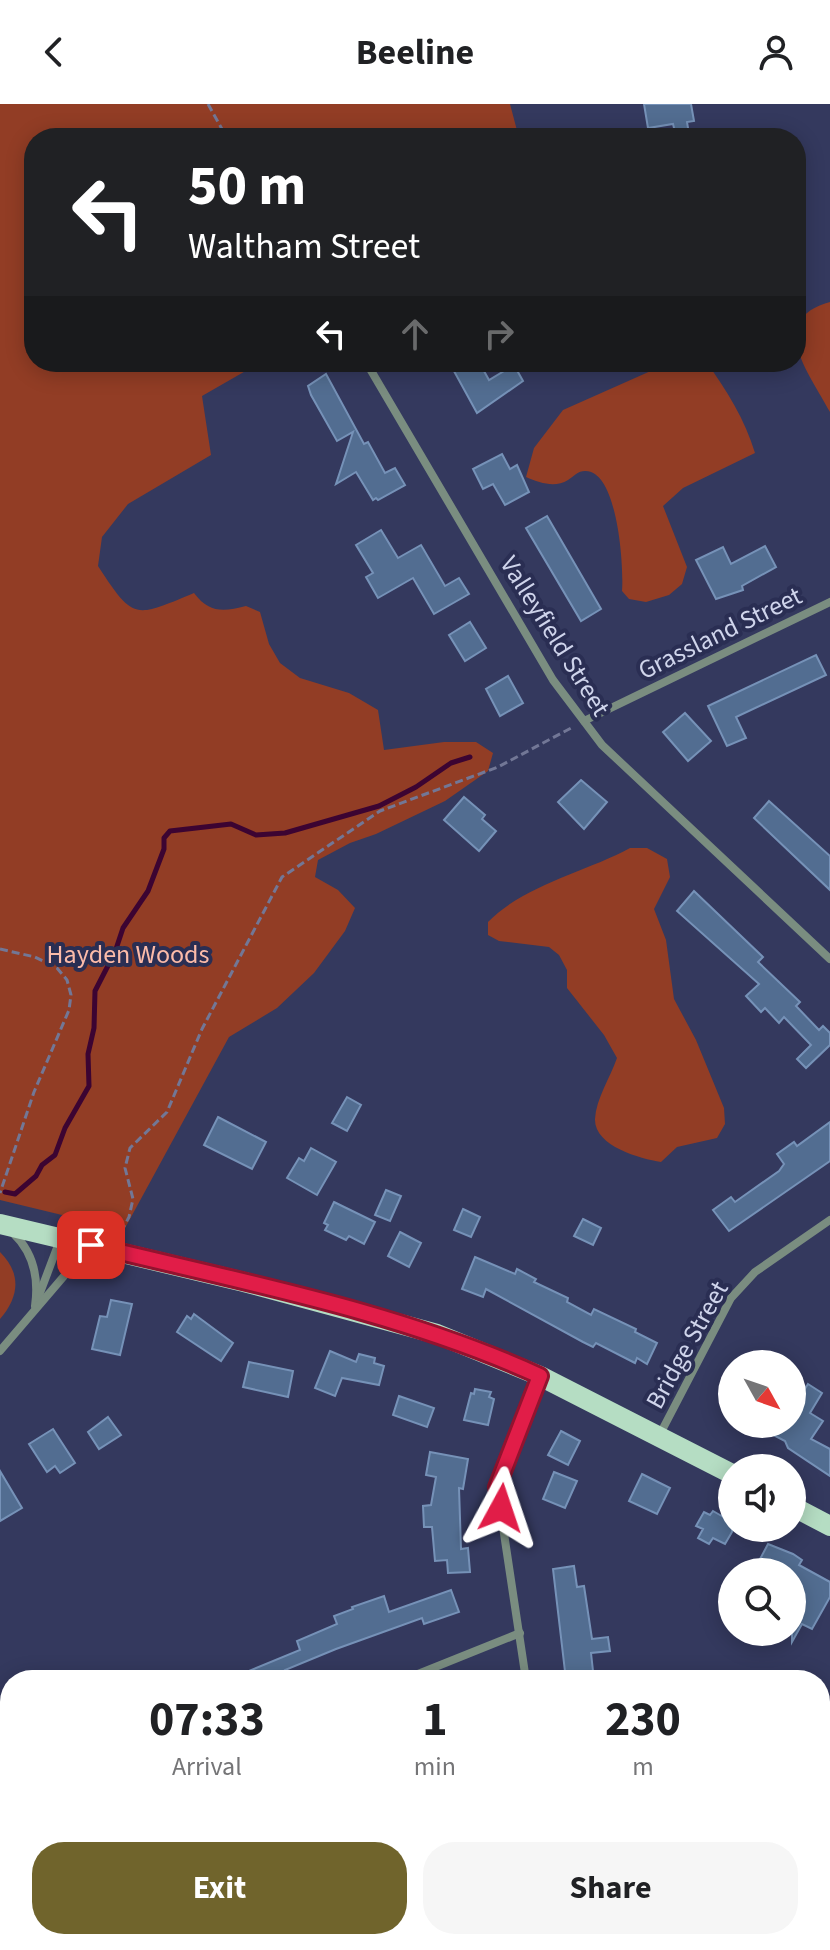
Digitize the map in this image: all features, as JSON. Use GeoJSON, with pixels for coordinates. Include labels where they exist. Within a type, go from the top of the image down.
{"type":"FeatureCollection","features":[{"type":"Feature","properties":{"kind":"main road"},"geometry":{"type":"LineString","coordinates":[[2,1224],[413,1326],[497,1356],[718,1467]]}},
{"type":"Feature","properties":{"kind":"main road"},"geometry":{"type":"LineString","coordinates":[[806,1513],[830,1526]]}},
{"type":"Feature","properties":{"kind":"street","name":"Valleyfield Street"},"geometry":{"type":"LineString","coordinates":[[372,372],[553,680],[602,745],[830,959]]}},
{"type":"Feature","properties":{"kind":"street","name":"Grassland Street"},"geometry":{"type":"LineString","coordinates":[[584,721],[830,602]]}},
{"type":"Feature","properties":{"kind":"street","name":"Bridge Street"},"geometry":{"type":"LineString","coordinates":[[659,1436],[731,1298],[755,1272],[830,1220]]}},
{"type":"Feature","properties":{"kind":"street"},"geometry":{"type":"LineString","coordinates":[[2,1224],[21,1241],[32,1262],[37,1285],[35,1306]]}},
{"type":"Feature","properties":{"kind":"street"},"geometry":{"type":"LineString","coordinates":[[26,1320],[35,1306],[61,1238]]}},
{"type":"Feature","properties":{"kind":"street"},"geometry":{"type":"LineString","coordinates":[[0,1351],[91,1245]]}},
{"type":"Feature","properties":{"kind":"street"},"geometry":{"type":"LineString","coordinates":[[525,1670],[497,1487],[540,1376]]}},
{"type":"Feature","properties":{"kind":"street"},"geometry":{"type":"LineString","coordinates":[[428,1670],[520,1633]]}},
{"type":"Feature","properties":{"kind":"path"},"geometry":{"type":"LineString","coordinates":[[208,104],[221,128]]}},
{"type":"Feature","properties":{"kind":"path"},"geometry":{"type":"LineString","coordinates":[[121,1232],[133,1199],[125,1168],[130,1148],[167,1112],[202,1029],[282,877],[380,811],[498,767],[584,721]]}},
{"type":"Feature","properties":{"kind":"path"},"geometry":{"type":"LineString","coordinates":[[0,949],[35,957],[57,968],[67,980],[71,995],[65,1021],[34,1092],[0,1193]]}},
{"type":"Feature","properties":{"kind":"green space","name":"Hayden Woods"},"geometry":{"type":"Polygon","coordinates":[[[0,104],[510,104],[516,128],[24,128],[24,372],[244,372],[202,396],[211,455],[128,504],[102,537],[98,566],[110,584],[128,605],[137,610],[159,607],[194,593],[205,604],[217,609],[246,606],[260,612],[269,644],[280,663],[300,678],[349,693],[378,710],[384,750],[444,742],[476,742],[493,753],[488,771],[445,801],[318,860],[315,877],[338,890],[355,908],[345,931],[314,973],[277,1008],[229,1037],[124,1230],[0,1200],[0,104]]]}},
{"type":"Feature","properties":{"kind":"green space"},"geometry":{"type":"Polygon","coordinates":[[[830,302],[830,412],[806,369],[806,315],[830,302]]]}},
{"type":"Feature","properties":{"kind":"green space"},"geometry":{"type":"Polygon","coordinates":[[[648,372],[713,372],[735,406],[755,453],[683,488],[663,506],[687,567],[682,584],[669,595],[646,602],[629,599],[622,591],[617,522],[605,486],[596,475],[583,471],[553,484],[526,477],[534,448],[563,410],[648,372]]]}},
{"type":"Feature","properties":{"kind":"green space"},"geometry":{"type":"Polygon","coordinates":[[[630,848],[647,848],[667,859],[670,877],[654,909],[666,940],[674,999],[696,1040],[724,1108],[725,1124],[717,1138],[677,1147],[661,1162],[620,1150],[602,1137],[597,1128],[598,1104],[617,1058],[604,1035],[567,988],[567,970],[559,955],[549,947],[499,941],[488,935],[488,922],[519,898],[630,848]]]}},
{"type":"Feature","properties":{"kind":"green space"},"geometry":{"type":"Polygon","coordinates":[[[0,1252],[12,1269],[15,1286],[11,1302],[0,1319],[0,1252]]]}},
{"type":"Feature","properties":{"kind":"building"},"geometry":{"type":"Polygon","coordinates":[[[644,104],[691,104],[694,121],[687,122],[688,128],[674,128],[673,124],[648,128],[644,104]]]}},
{"type":"Feature","properties":{"kind":"building"},"geometry":{"type":"Polygon","coordinates":[[[454,372],[485,372],[489,380],[502,372],[518,372],[523,381],[477,413],[454,372]]]}},
{"type":"Feature","properties":{"kind":"building"},"geometry":{"type":"Polygon","coordinates":[[[326,374],[364,444],[368,442],[385,473],[395,468],[405,485],[378,500],[373,500],[356,472],[336,484],[353,432],[337,441],[311,395],[308,386],[326,374]]]}},
{"type":"Feature","properties":{"kind":"building"},"geometry":{"type":"Polygon","coordinates":[[[502,454],[510,469],[517,465],[529,492],[505,505],[493,484],[483,489],[473,469],[502,454]]]}},
{"type":"Feature","properties":{"kind":"building"},"geometry":{"type":"Polygon","coordinates":[[[547,516],[601,609],[581,621],[526,528],[547,516]]]}},
{"type":"Feature","properties":{"kind":"building"},"geometry":{"type":"Polygon","coordinates":[[[381,530],[398,558],[421,545],[445,586],[459,578],[469,594],[434,614],[413,578],[378,598],[366,577],[373,573],[356,545],[381,530]]]}},
{"type":"Feature","properties":{"kind":"building"},"geometry":{"type":"Polygon","coordinates":[[[765,546],[776,567],[742,586],[743,590],[716,599],[696,560],[723,547],[731,564],[765,546]]]}},
{"type":"Feature","properties":{"kind":"building"},"geometry":{"type":"Polygon","coordinates":[[[470,622],[486,648],[465,661],[449,635],[470,622]]]}},
{"type":"Feature","properties":{"kind":"building"},"geometry":{"type":"Polygon","coordinates":[[[816,655],[826,675],[736,717],[746,738],[727,746],[708,706],[816,655]]]}},
{"type":"Feature","properties":{"kind":"building"},"geometry":{"type":"Polygon","coordinates":[[[508,676],[523,703],[500,716],[486,689],[508,676]]]}},
{"type":"Feature","properties":{"kind":"building"},"geometry":{"type":"Polygon","coordinates":[[[685,713],[711,741],[688,761],[663,732],[685,713]]]}},
{"type":"Feature","properties":{"kind":"building"},"geometry":{"type":"Polygon","coordinates":[[[581,780],[607,802],[584,829],[558,802],[581,780]]]}},
{"type":"Feature","properties":{"kind":"building"},"geometry":{"type":"Polygon","coordinates":[[[464,797],[485,815],[482,819],[496,831],[479,851],[444,820],[464,797]]]}},
{"type":"Feature","properties":{"kind":"building"},"geometry":{"type":"Polygon","coordinates":[[[769,801],[830,856],[830,890],[754,818],[769,801]]]}},
{"type":"Feature","properties":{"kind":"building"},"geometry":{"type":"Polygon","coordinates":[[[694,891],[763,957],[758,962],[800,1002],[796,1006],[819,1030],[823,1026],[830,1033],[830,1045],[806,1068],[797,1059],[811,1045],[784,1017],[779,1023],[765,1008],[761,1012],[746,996],[759,984],[677,911],[694,891]]]}},
{"type":"Feature","properties":{"kind":"building"},"geometry":{"type":"Polygon","coordinates":[[[347,1097],[361,1105],[347,1131],[332,1123],[347,1097]]]}},
{"type":"Feature","properties":{"kind":"building"},"geometry":{"type":"Polygon","coordinates":[[[218,1117],[266,1142],[252,1169],[204,1145],[218,1117]]]}},
{"type":"Feature","properties":{"kind":"building"},"geometry":{"type":"Polygon","coordinates":[[[830,1122],[830,1161],[729,1231],[713,1210],[731,1197],[735,1202],[779,1171],[784,1164],[777,1154],[794,1142],[797,1146],[830,1122]]]}},
{"type":"Feature","properties":{"kind":"building"},"geometry":{"type":"Polygon","coordinates":[[[311,1148],[336,1162],[317,1195],[287,1178],[299,1158],[304,1161],[311,1148]]]}},
{"type":"Feature","properties":{"kind":"building"},"geometry":{"type":"Polygon","coordinates":[[[386,1190],[401,1196],[390,1221],[375,1215],[386,1190]]]}},
{"type":"Feature","properties":{"kind":"building"},"geometry":{"type":"Polygon","coordinates":[[[334,1202],[375,1222],[364,1244],[349,1236],[346,1240],[325,1230],[328,1225],[324,1223],[334,1202]]]}},
{"type":"Feature","properties":{"kind":"building"},"geometry":{"type":"Polygon","coordinates":[[[463,1209],[480,1217],[471,1237],[454,1230],[463,1209]]]}},
{"type":"Feature","properties":{"kind":"building"},"geometry":{"type":"Polygon","coordinates":[[[583,1219],[601,1228],[593,1245],[574,1236],[583,1219]]]}},
{"type":"Feature","properties":{"kind":"building"},"geometry":{"type":"Polygon","coordinates":[[[400,1232],[421,1243],[409,1267],[388,1256],[400,1232]]]}},
{"type":"Feature","properties":{"kind":"building"},"geometry":{"type":"Polygon","coordinates":[[[475,1257],[515,1274],[517,1269],[591,1315],[594,1309],[636,1329],[635,1332],[657,1343],[647,1364],[637,1358],[635,1363],[596,1343],[593,1347],[486,1289],[483,1297],[462,1289],[475,1257]]]}},
{"type":"Feature","properties":{"kind":"building"},"geometry":{"type":"Polygon","coordinates":[[[111,1300],[132,1304],[120,1355],[92,1349],[100,1316],[107,1317],[111,1300]]]}},
{"type":"Feature","properties":{"kind":"building"},"geometry":{"type":"Polygon","coordinates":[[[194,1314],[233,1343],[221,1361],[177,1332],[187,1316],[191,1319],[194,1314]]]}},
{"type":"Feature","properties":{"kind":"building"},"geometry":{"type":"Polygon","coordinates":[[[330,1351],[356,1362],[359,1354],[375,1358],[374,1363],[384,1366],[379,1385],[342,1378],[335,1396],[315,1388],[330,1351]]]}},
{"type":"Feature","properties":{"kind":"building"},"geometry":{"type":"Polygon","coordinates":[[[249,1362],[293,1371],[288,1397],[243,1387],[249,1362]]]}},
{"type":"Feature","properties":{"kind":"building"},"geometry":{"type":"Polygon","coordinates":[[[808,1384],[822,1393],[810,1413],[823,1421],[811,1439],[830,1449],[830,1476],[806,1460],[806,1454],[797,1454],[779,1438],[806,1438],[808,1384]]]}},
{"type":"Feature","properties":{"kind":"building"},"geometry":{"type":"Polygon","coordinates":[[[475,1389],[491,1392],[489,1397],[494,1399],[488,1425],[464,1420],[471,1393],[474,1394],[475,1389]]]}},
{"type":"Feature","properties":{"kind":"building"},"geometry":{"type":"Polygon","coordinates":[[[399,1396],[434,1408],[427,1427],[393,1415],[399,1396]]]}},
{"type":"Feature","properties":{"kind":"building"},"geometry":{"type":"Polygon","coordinates":[[[108,1417],[121,1435],[99,1449],[88,1432],[108,1417]]]}},
{"type":"Feature","properties":{"kind":"building"},"geometry":{"type":"Polygon","coordinates":[[[53,1429],[75,1463],[60,1473],[55,1466],[47,1472],[29,1444],[53,1429]]]}},
{"type":"Feature","properties":{"kind":"building"},"geometry":{"type":"Polygon","coordinates":[[[561,1431],[580,1441],[568,1465],[548,1455],[561,1431]]]}},
{"type":"Feature","properties":{"kind":"building"},"geometry":{"type":"Polygon","coordinates":[[[430,1452],[468,1459],[463,1489],[459,1488],[461,1549],[468,1548],[470,1572],[448,1573],[447,1560],[435,1561],[432,1527],[424,1527],[423,1506],[431,1505],[436,1477],[426,1475],[430,1452]]]}},
{"type":"Feature","properties":{"kind":"building"},"geometry":{"type":"Polygon","coordinates":[[[0,1471],[22,1508],[0,1521],[0,1471]]]}},
{"type":"Feature","properties":{"kind":"building"},"geometry":{"type":"Polygon","coordinates":[[[554,1472],[577,1481],[565,1508],[543,1499],[554,1472]]]}},
{"type":"Feature","properties":{"kind":"building"},"geometry":{"type":"Polygon","coordinates":[[[642,1474],[670,1488],[657,1514],[629,1501],[642,1474]]]}},
{"type":"Feature","properties":{"kind":"building"},"geometry":{"type":"Polygon","coordinates":[[[713,1511],[718,1514],[718,1540],[713,1538],[709,1544],[698,1538],[703,1529],[696,1526],[704,1512],[710,1515],[713,1511]]]}},
{"type":"Feature","properties":{"kind":"building"},"geometry":{"type":"Polygon","coordinates":[[[768,1544],[799,1558],[761,1558],[768,1544]]]}},
{"type":"Feature","properties":{"kind":"building"},"geometry":{"type":"Polygon","coordinates":[[[574,1566],[577,1587],[584,1586],[592,1639],[608,1637],[610,1651],[591,1653],[593,1670],[565,1670],[553,1569],[574,1566]]]}},
{"type":"Feature","properties":{"kind":"building"},"geometry":{"type":"Polygon","coordinates":[[[806,1569],[830,1582],[830,1597],[812,1629],[806,1626],[806,1569]]]}},
{"type":"Feature","properties":{"kind":"building"},"geometry":{"type":"Polygon","coordinates":[[[451,1590],[459,1612],[424,1624],[422,1618],[285,1670],[251,1670],[300,1650],[297,1641],[337,1624],[334,1616],[352,1607],[384,1596],[389,1612],[451,1590]]]}},
{"type":"Feature","properties":{"kind":"waterway"},"geometry":{"type":"LineString","coordinates":[[5,1192],[15,1194],[55,1155],[65,1128],[89,1086],[88,1054],[94,1028],[95,991],[115,952],[123,928],[148,891],[164,849],[164,838],[170,831],[231,824],[256,835],[285,833],[379,806],[416,787],[451,763],[470,757]]}},
{"type":"Feature","properties":{"kind":"route"},"geometry":{"type":"LineString","coordinates":[[91,1245],[413,1326],[497,1356],[540,1376],[497,1487],[501,1508]]}}]}
